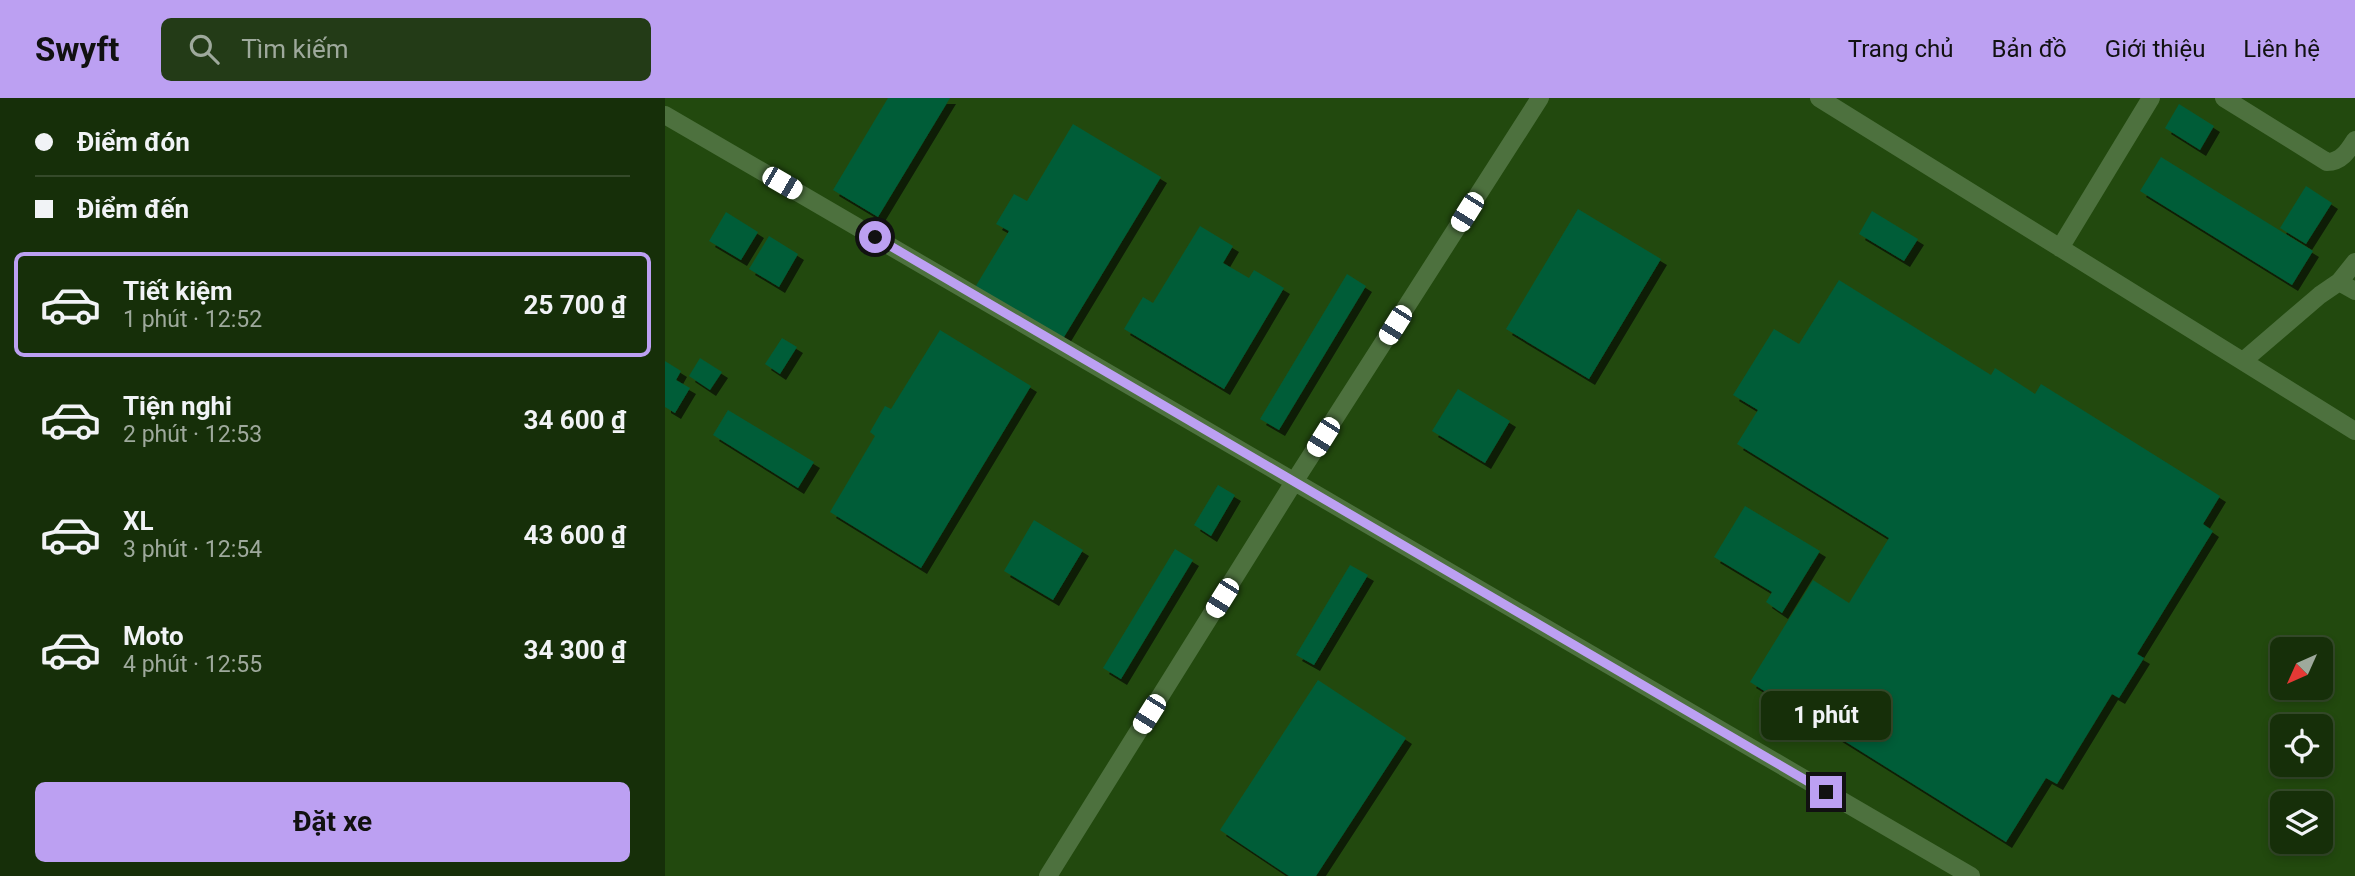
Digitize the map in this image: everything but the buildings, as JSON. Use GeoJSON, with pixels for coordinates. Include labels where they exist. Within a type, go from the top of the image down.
{"type":"FeatureCollection","features":[{"type":"Feature","properties":{"kind":"street"},"geometry":{"type":"LineString","coordinates":[[1048,876],[1294,482],[1539,98]]}},
{"type":"Feature","properties":{"kind":"street"},"geometry":{"type":"LineString","coordinates":[[1819,98],[2355,431]]}},
{"type":"Feature","properties":{"kind":"street"},"geometry":{"type":"LineString","coordinates":[[2060,248],[2151,98]]}},
{"type":"Feature","properties":{"kind":"street"},"geometry":{"type":"LineString","coordinates":[[2224,98],[2327,162],[2335,162],[2348,152],[2355,140]]}},
{"type":"Feature","properties":{"kind":"street"},"geometry":{"type":"LineString","coordinates":[[665,115],[1971,876]]}},
{"type":"Feature","properties":{"kind":"street"},"geometry":{"type":"LineString","coordinates":[[2243,361],[2320,295],[2347,286],[2355,262]]}},
{"type":"Feature","properties":{"kind":"shaded area"},"geometry":{"type":"Polygon","coordinates":[[[665,98],[2355,98],[2355,876],[665,876],[665,98]]]}},
{"type":"Feature","properties":{"kind":"route"},"geometry":{"type":"LineString","coordinates":[[875,237],[1826,792]]}}]}
